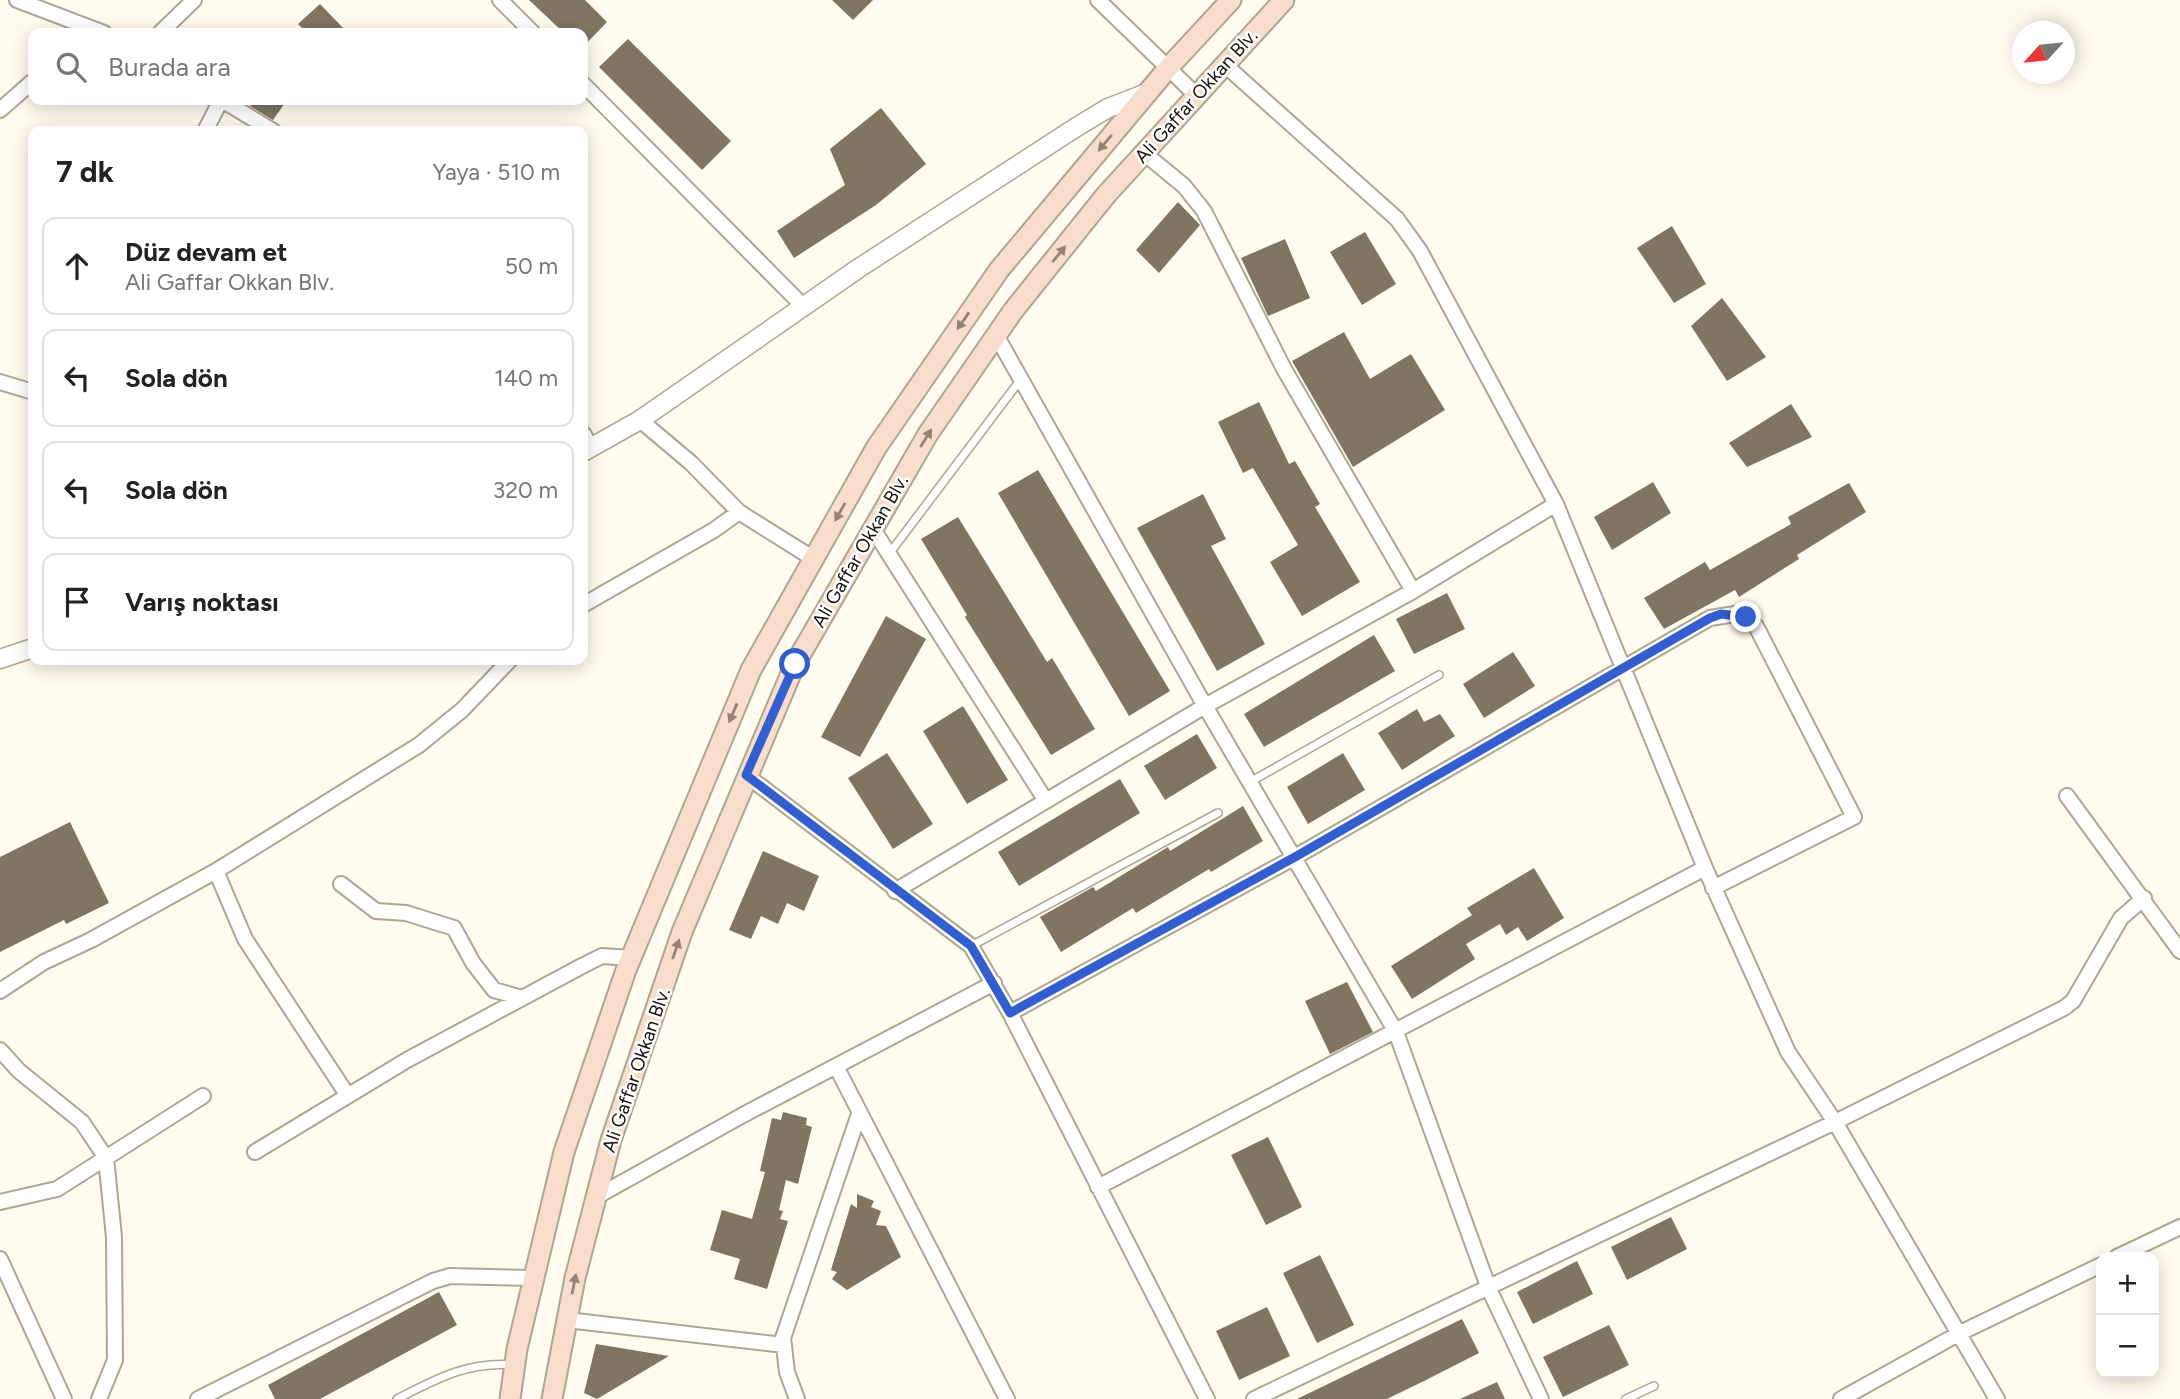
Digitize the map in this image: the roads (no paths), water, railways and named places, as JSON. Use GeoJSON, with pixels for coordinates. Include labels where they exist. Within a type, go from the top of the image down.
{"type":"FeatureCollection","features":[{"type":"Feature","properties":{"kind":"main road","name":"Ali Gaffar Okkan Blv."},"geometry":{"type":"LineString","coordinates":[[509,1399],[514,1365],[564,1152],[631,958],[751,670],[876,448],[999,270],[1169,67],[1231,0]]}},
{"type":"Feature","properties":{"kind":"main road","name":"Ali Gaffar Okkan Blv."},"geometry":{"type":"LineString","coordinates":[[552,1399],[567,1320],[611,1140],[682,932],[795,664],[928,434],[996,335],[1105,195],[1284,0]]}},
{"type":"Feature","properties":{"kind":"street"},"geometry":{"type":"LineString","coordinates":[[18,0],[88,28]]}},
{"type":"Feature","properties":{"kind":"street"},"geometry":{"type":"LineString","coordinates":[[165,28],[194,0]]}},
{"type":"Feature","properties":{"kind":"street"},"geometry":{"type":"LineString","coordinates":[[500,0],[528,28]]}},
{"type":"Feature","properties":{"kind":"street"},"geometry":{"type":"LineString","coordinates":[[1098,0],[1197,96]]}},
{"type":"Feature","properties":{"kind":"street"},"geometry":{"type":"LineString","coordinates":[[1225,65],[1397,219],[1420,251],[1556,504],[1713,888],[1788,1052],[1836,1122],[1997,1399]]}},
{"type":"Feature","properties":{"kind":"street"},"geometry":{"type":"LineString","coordinates":[[0,110],[28,85]]}},
{"type":"Feature","properties":{"kind":"street"},"geometry":{"type":"LineString","coordinates":[[588,89],[804,307]]}},
{"type":"Feature","properties":{"kind":"street"},"geometry":{"type":"LineString","coordinates":[[588,443],[640,420],[804,307],[1075,128],[1108,108],[1147,93]]}},
{"type":"Feature","properties":{"kind":"street"},"geometry":{"type":"LineString","coordinates":[[208,126],[218,105]]}},
{"type":"Feature","properties":{"kind":"street"},"geometry":{"type":"LineString","coordinates":[[229,105],[265,126]]}},
{"type":"Feature","properties":{"kind":"street"},"geometry":{"type":"LineString","coordinates":[[1144,153],[1184,186],[1204,211],[1284,369],[1413,591]]}},
{"type":"Feature","properties":{"kind":"street"},"geometry":{"type":"LineString","coordinates":[[996,335],[1205,706],[1396,1032],[1489,1289],[1542,1399]]}},
{"type":"Feature","properties":{"kind":"street"},"geometry":{"type":"LineString","coordinates":[[0,382],[28,390]]}},
{"type":"Feature","properties":{"kind":"street"},"geometry":{"type":"LineString","coordinates":[[640,420],[691,463],[739,512],[814,559]]}},
{"type":"Feature","properties":{"kind":"street"},"geometry":{"type":"LineString","coordinates":[[895,891],[1205,706],[1413,591],[1556,504]]}},
{"type":"Feature","properties":{"kind":"street"},"geometry":{"type":"LineString","coordinates":[[588,602],[714,530],[739,512]]}},
{"type":"Feature","properties":{"kind":"street"},"geometry":{"type":"LineString","coordinates":[[873,529],[1046,801]]}},
{"type":"Feature","properties":{"kind":"street"},"geometry":{"type":"LineString","coordinates":[[1010,1013],[1295,857],[1622,667],[1721,614],[1746,617],[1756,626],[1854,817],[1713,888]]}},
{"type":"Feature","properties":{"kind":"street"},"geometry":{"type":"LineString","coordinates":[[0,659],[28,650]]}},
{"type":"Feature","properties":{"kind":"street"},"geometry":{"type":"LineString","coordinates":[[0,990],[44,962],[91,940],[216,871],[419,745],[462,710],[505,665]]}},
{"type":"Feature","properties":{"kind":"street"},"geometry":{"type":"LineString","coordinates":[[746,775],[895,891],[971,946],[1010,1013],[1208,1399]]}},
{"type":"Feature","properties":{"kind":"street"},"geometry":{"type":"LineString","coordinates":[[2067,796],[2144,898],[2180,951]]}},
{"type":"Feature","properties":{"kind":"street"},"geometry":{"type":"LineString","coordinates":[[1098,1187],[1705,868]]}},
{"type":"Feature","properties":{"kind":"street"},"geometry":{"type":"LineString","coordinates":[[216,871],[245,939],[348,1096]]}},
{"type":"Feature","properties":{"kind":"street"},"geometry":{"type":"LineString","coordinates":[[341,884],[376,911],[407,913],[454,928],[473,963],[494,990],[522,998]]}},
{"type":"Feature","properties":{"kind":"street"},"geometry":{"type":"LineString","coordinates":[[1254,1399],[1836,1122],[2064,1008],[2073,1001],[2121,918],[2144,898]]}},
{"type":"Feature","properties":{"kind":"street"},"geometry":{"type":"LineString","coordinates":[[256,1152],[348,1096],[602,956],[631,958]]}},
{"type":"Feature","properties":{"kind":"street"},"geometry":{"type":"LineString","coordinates":[[596,1197],[743,1115],[994,983]]}},
{"type":"Feature","properties":{"kind":"street"},"geometry":{"type":"LineString","coordinates":[[0,1050],[19,1071],[82,1122],[106,1158],[114,1237],[115,1360],[99,1399]]}},
{"type":"Feature","properties":{"kind":"street"},"geometry":{"type":"LineString","coordinates":[[836,1068],[1007,1399]]}},
{"type":"Feature","properties":{"kind":"street"},"geometry":{"type":"LineString","coordinates":[[0,1202],[57,1189],[204,1096]]}},
{"type":"Feature","properties":{"kind":"street"},"geometry":{"type":"LineString","coordinates":[[797,1399],[787,1372],[783,1338],[859,1114]]}},
{"type":"Feature","properties":{"kind":"street"},"geometry":{"type":"LineString","coordinates":[[2128,1252],[2180,1227]]}},
{"type":"Feature","properties":{"kind":"street"},"geometry":{"type":"LineString","coordinates":[[0,1259],[64,1399]]}},
{"type":"Feature","properties":{"kind":"street"},"geometry":{"type":"LineString","coordinates":[[1841,1399],[1961,1334],[2096,1267]]}},
{"type":"Feature","properties":{"kind":"street"},"geometry":{"type":"LineString","coordinates":[[198,1399],[433,1281],[450,1276],[534,1279]]}},
{"type":"Feature","properties":{"kind":"street"},"geometry":{"type":"LineString","coordinates":[[567,1320],[784,1345]]}},
{"type":"Feature","properties":{"kind":"lane"},"geometry":{"type":"LineString","coordinates":[[889,554],[1021,379]]}},
{"type":"Feature","properties":{"kind":"lane"},"geometry":{"type":"LineString","coordinates":[[1250,782],[1439,675]]}},
{"type":"Feature","properties":{"kind":"lane"},"geometry":{"type":"LineString","coordinates":[[971,946],[1218,813]]}},
{"type":"Feature","properties":{"kind":"lane"},"geometry":{"type":"LineString","coordinates":[[397,1399],[454,1370],[488,1363],[514,1365]]}},
{"type":"Feature","properties":{"kind":"lane"},"geometry":{"type":"LineString","coordinates":[[1626,1399],[1654,1386]]}}]}
